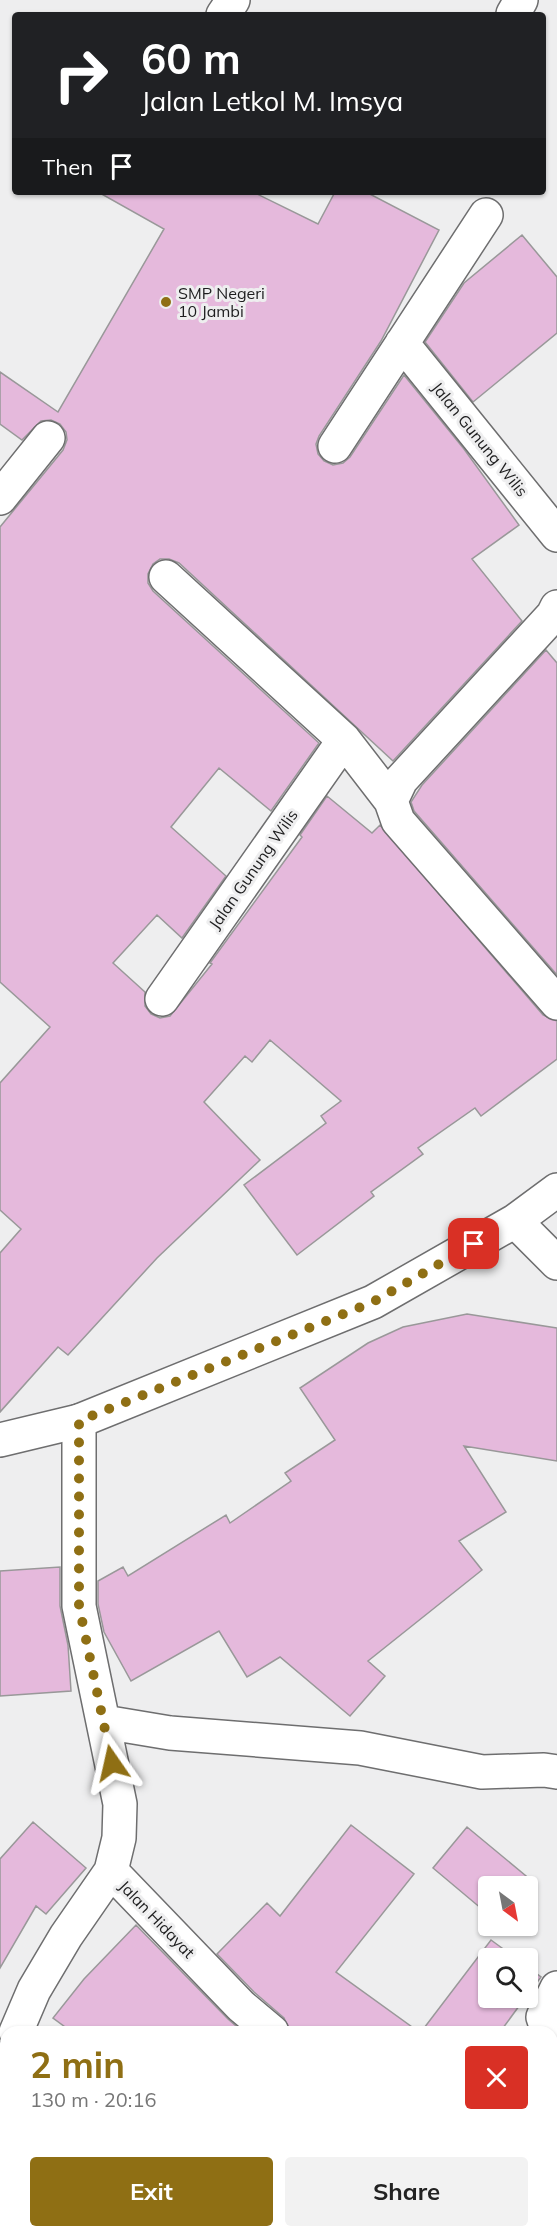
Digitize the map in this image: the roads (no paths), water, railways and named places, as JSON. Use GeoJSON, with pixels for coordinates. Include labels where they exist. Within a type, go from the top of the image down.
{"type":"FeatureCollection","features":[{"type":"Feature","properties":{"kind":"street"},"geometry":{"type":"LineString","coordinates":[[335,446],[486,215]]}},
{"type":"Feature","properties":{"kind":"street","name":"Jalan Gunung Wilis"},"geometry":{"type":"LineString","coordinates":[[402,343],[557,535]]}},
{"type":"Feature","properties":{"kind":"street"},"geometry":{"type":"LineString","coordinates":[[0,498],[48,438]]}},
{"type":"Feature","properties":{"kind":"street"},"geometry":{"type":"LineString","coordinates":[[166,577],[344,740],[391,801],[398,821],[557,1004]]}},
{"type":"Feature","properties":{"kind":"street"},"geometry":{"type":"LineString","coordinates":[[391,801],[401,780],[553,615],[557,607]]}},
{"type":"Feature","properties":{"kind":"street","name":"Jalan Gunung Wilis"},"geometry":{"type":"LineString","coordinates":[[162,999],[344,740]]}},
{"type":"Feature","properties":{"kind":"street"},"geometry":{"type":"LineString","coordinates":[[0,1440],[79,1421],[373,1302],[515,1221],[556,1193]]}},
{"type":"Feature","properties":{"kind":"street"},"geometry":{"type":"LineString","coordinates":[[515,1221],[557,1263]]}},
{"type":"Feature","properties":{"kind":"street","name":"Jalan Hidayat"},"geometry":{"type":"LineString","coordinates":[[79,1421],[79,1606],[120,1804],[119,1838],[111,1871],[241,2006],[265,2026]]}},
{"type":"Feature","properties":{"kind":"street"},"geometry":{"type":"LineString","coordinates":[[104,1722],[170,1733],[360,1748],[482,1772],[544,1770],[557,1772]]}},
{"type":"Feature","properties":{"kind":"street"},"geometry":{"type":"LineString","coordinates":[[19,2026],[39,1981],[66,1936],[111,1871]]}},
{"type":"Feature","properties":{"kind":"street"},"geometry":{"type":"LineString","coordinates":[[546,2026],[543,2017],[557,1988]]}},
{"type":"Feature","properties":{"kind":"place","name":"SMP Negeri 10 Jambi"},"geometry":{"type":"Point","coordinates":[166,302]}}]}
